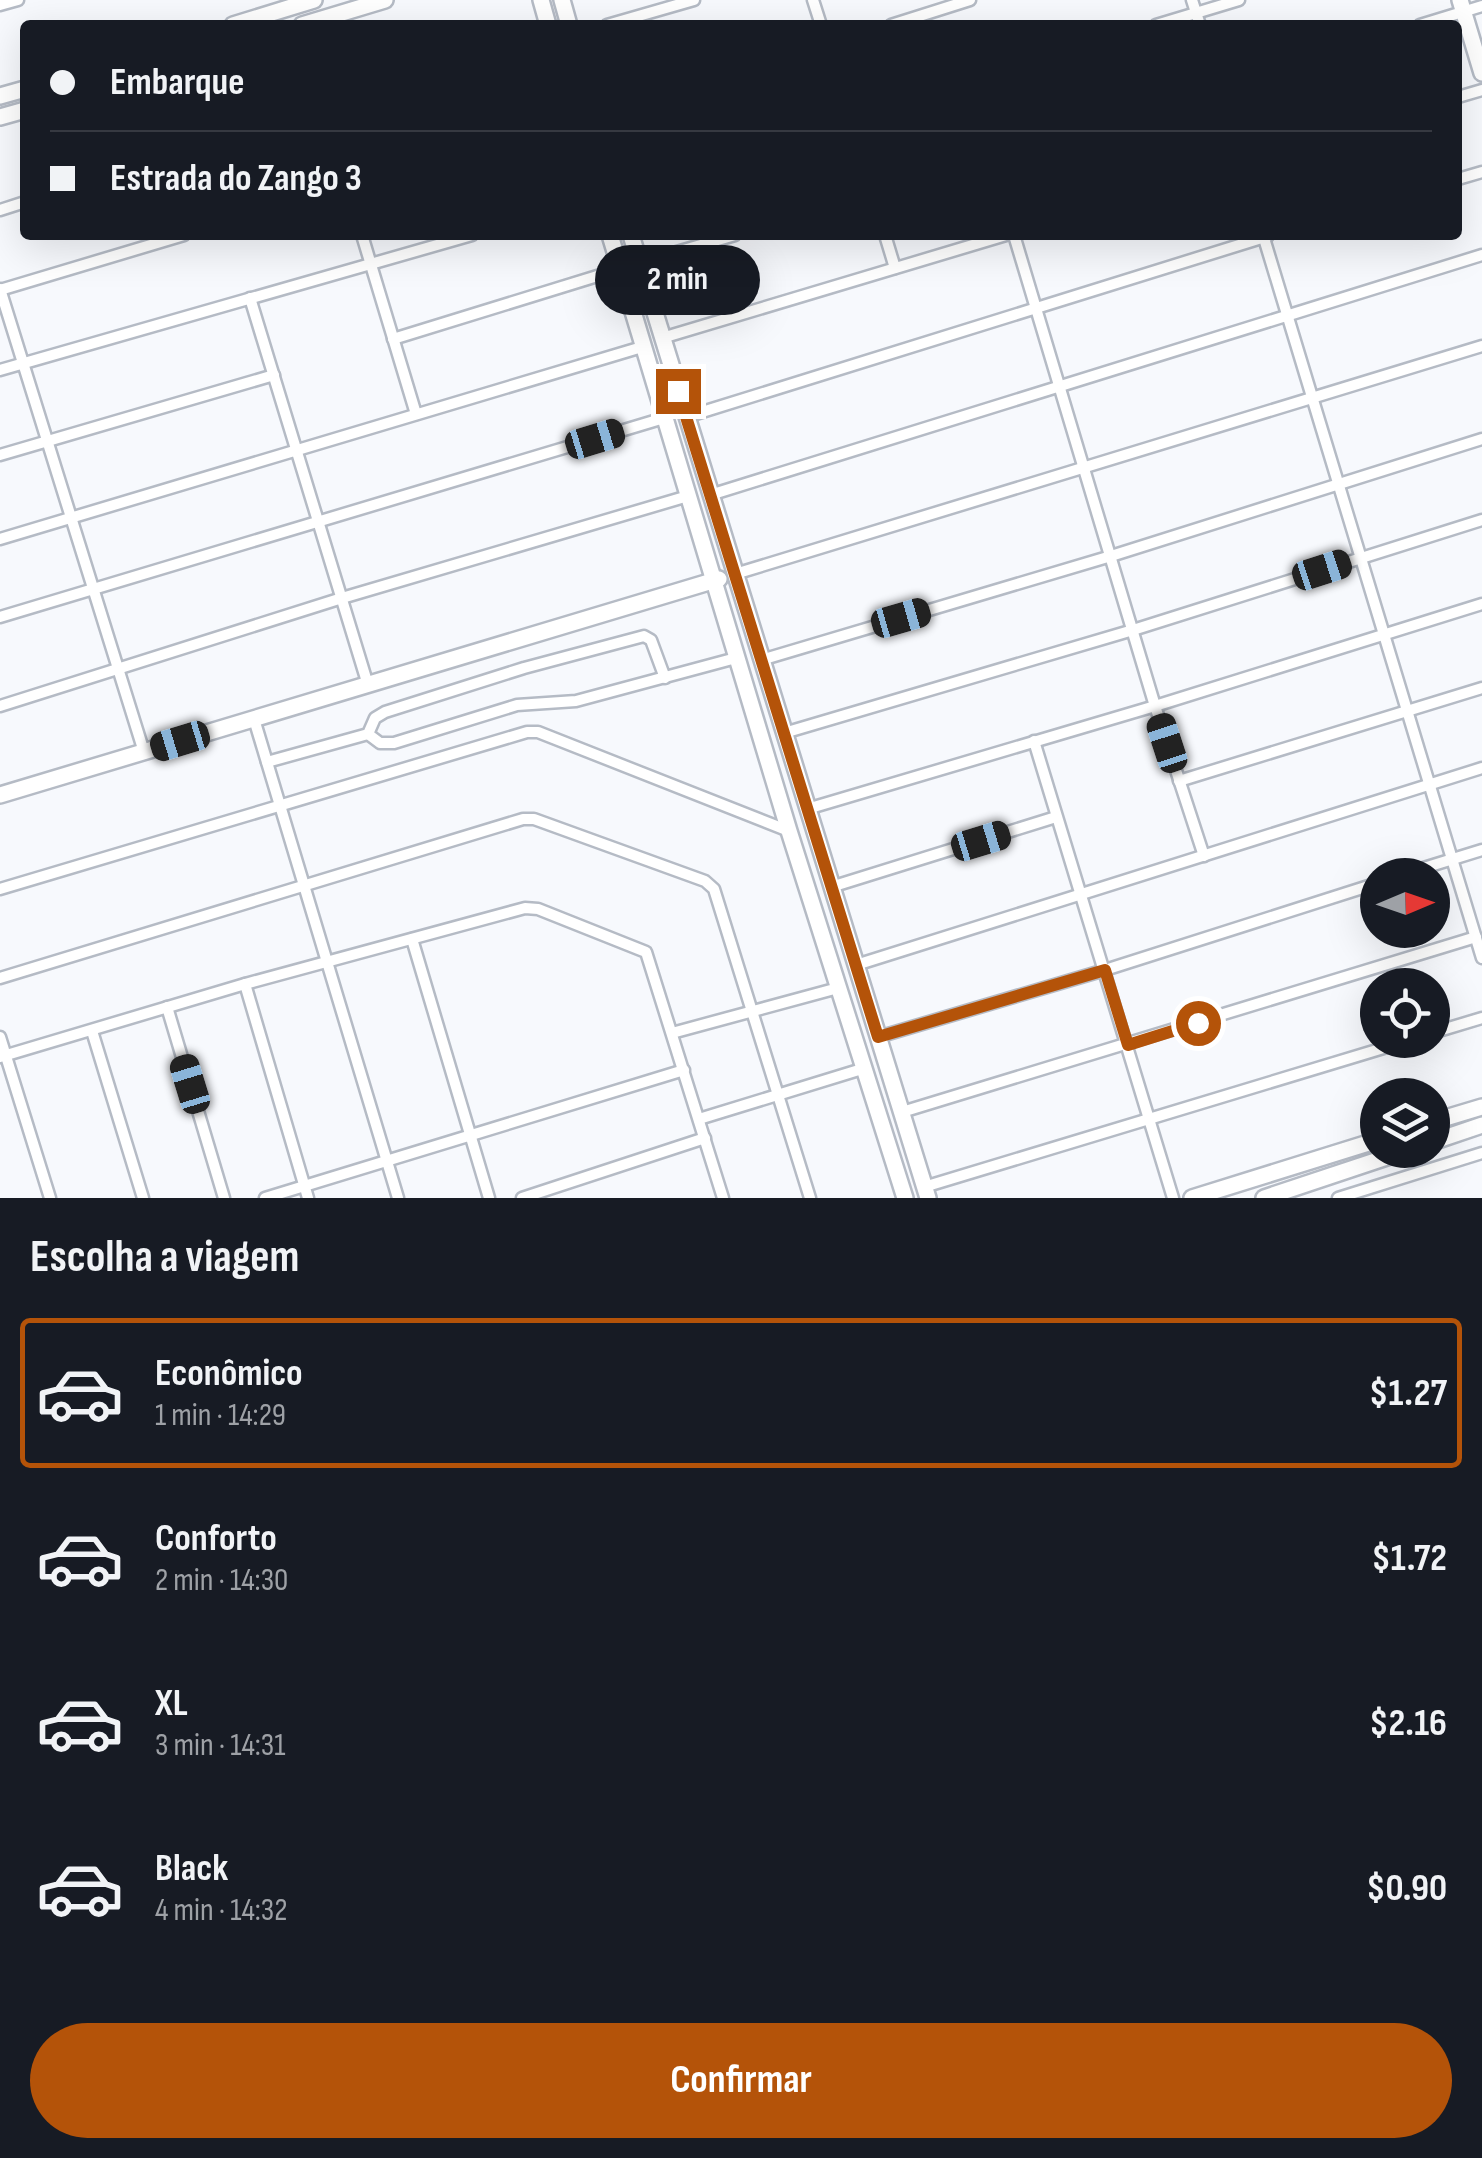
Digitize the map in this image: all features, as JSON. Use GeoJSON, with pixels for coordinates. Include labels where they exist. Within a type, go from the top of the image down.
{"type":"FeatureCollection","features":[{"type":"Feature","properties":{"kind":"street"},"geometry":{"type":"LineString","coordinates":[[0,6],[18,0]]}},
{"type":"Feature","properties":{"kind":"street"},"geometry":{"type":"LineString","coordinates":[[246,20],[292,3],[314,0]]}},
{"type":"Feature","properties":{"kind":"street"},"geometry":{"type":"LineString","coordinates":[[319,20],[385,0]]}},
{"type":"Feature","properties":{"kind":"street"},"geometry":{"type":"LineString","coordinates":[[624,20],[694,0]]}},
{"type":"Feature","properties":{"kind":"street"},"geometry":{"type":"LineString","coordinates":[[907,20],[970,0]]}},
{"type":"Feature","properties":{"kind":"street"},"geometry":{"type":"LineString","coordinates":[[1192,0],[1198,19],[1239,0]]}},
{"type":"Feature","properties":{"kind":"street"},"geometry":{"type":"LineString","coordinates":[[1461,6],[1482,73]]}},
{"type":"Feature","properties":{"kind":"street"},"geometry":{"type":"LineString","coordinates":[[1431,20],[1461,6],[1482,6]]}},
{"type":"Feature","properties":{"kind":"street"},"geometry":{"type":"LineString","coordinates":[[144,752],[0,290],[167,240]]}},
{"type":"Feature","properties":{"kind":"street"},"geometry":{"type":"LineString","coordinates":[[364,240],[416,414]]}},
{"type":"Feature","properties":{"kind":"street"},"geometry":{"type":"LineString","coordinates":[[0,370],[455,240]]}},
{"type":"Feature","properties":{"kind":"street"},"geometry":{"type":"LineString","coordinates":[[611,240],[789,831],[905,1198]]}},
{"type":"Feature","properties":{"kind":"street"},"geometry":{"type":"LineString","coordinates":[[633,240],[926,1192],[1149,1118],[1360,1055]]}},
{"type":"Feature","properties":{"kind":"street"},"geometry":{"type":"LineString","coordinates":[[640,263],[718,240]]}},
{"type":"Feature","properties":{"kind":"street"},"geometry":{"type":"LineString","coordinates":[[887,240],[895,268]]}},
{"type":"Feature","properties":{"kind":"street"},"geometry":{"type":"LineString","coordinates":[[662,338],[993,240]]}},
{"type":"Feature","properties":{"kind":"street"},"geometry":{"type":"LineString","coordinates":[[1012,240],[1204,856]]}},
{"type":"Feature","properties":{"kind":"street"},"geometry":{"type":"LineString","coordinates":[[686,417],[1252,240]]}},
{"type":"Feature","properties":{"kind":"street"},"geometry":{"type":"LineString","coordinates":[[1266,240],[1482,958]]}},
{"type":"Feature","properties":{"kind":"street"},"geometry":{"type":"LineString","coordinates":[[710,494],[1482,255]]}},
{"type":"Feature","properties":{"kind":"street"},"geometry":{"type":"LineString","coordinates":[[393,339],[620,269]]}},
{"type":"Feature","properties":{"kind":"street"},"geometry":{"type":"LineString","coordinates":[[250,298],[368,685]]}},
{"type":"Feature","properties":{"kind":"street"},"geometry":{"type":"LineString","coordinates":[[0,795],[1482,346]]}},
{"type":"Feature","properties":{"kind":"street"},"geometry":{"type":"LineString","coordinates":[[0,539],[642,347]]}},
{"type":"Feature","properties":{"kind":"street"},"geometry":{"type":"LineString","coordinates":[[0,454],[274,375]]}},
{"type":"Feature","properties":{"kind":"street"},"geometry":{"type":"LineString","coordinates":[[0,616],[664,418]]}},
{"type":"Feature","properties":{"kind":"street"},"geometry":{"type":"LineString","coordinates":[[761,660],[1482,440]]}},
{"type":"Feature","properties":{"kind":"street"},"geometry":{"type":"LineString","coordinates":[[0,706],[342,598],[688,496]]}},
{"type":"Feature","properties":{"kind":"street"},"geometry":{"type":"LineString","coordinates":[[784,733],[1133,630],[1482,520]]}},
{"type":"Feature","properties":{"kind":"street"},"geometry":{"type":"LineString","coordinates":[[807,809],[1482,604]]}},
{"type":"Feature","properties":{"kind":"street"},"geometry":{"type":"LineString","coordinates":[[368,734],[375,718],[385,712],[524,668],[644,636],[651,640],[665,678]]}},
{"type":"Feature","properties":{"kind":"street"},"geometry":{"type":"LineString","coordinates":[[368,734],[380,743],[394,743],[517,705],[561,704],[736,658]]}},
{"type":"Feature","properties":{"kind":"street"},"geometry":{"type":"LineString","coordinates":[[1179,781],[1482,688]]}},
{"type":"Feature","properties":{"kind":"street"},"geometry":{"type":"LineString","coordinates":[[254,719],[398,1198]]}},
{"type":"Feature","properties":{"kind":"street"},"geometry":{"type":"LineString","coordinates":[[0,889],[532,732],[789,831]]}},
{"type":"Feature","properties":{"kind":"street"},"geometry":{"type":"LineString","coordinates":[[267,762],[368,734]]}},
{"type":"Feature","properties":{"kind":"street"},"geometry":{"type":"LineString","coordinates":[[1034,742],[1174,1198]]}},
{"type":"Feature","properties":{"kind":"street"},"geometry":{"type":"LineString","coordinates":[[856,965],[1482,768]]}},
{"type":"Feature","properties":{"kind":"street"},"geometry":{"type":"LineString","coordinates":[[831,888],[1056,817]]}},
{"type":"Feature","properties":{"kind":"street"},"geometry":{"type":"LineString","coordinates":[[0,978],[534,819],[710,884],[810,1198]]}},
{"type":"Feature","properties":{"kind":"street"},"geometry":{"type":"LineString","coordinates":[[1452,859],[1482,850]]}},
{"type":"Feature","properties":{"kind":"street"},"geometry":{"type":"LineString","coordinates":[[878,1037],[1360,889]]}},
{"type":"Feature","properties":{"kind":"street"},"geometry":{"type":"LineString","coordinates":[[3,1056],[245,984],[525,908],[538,909],[646,952],[724,1198]]}},
{"type":"Feature","properties":{"kind":"street"},"geometry":{"type":"LineString","coordinates":[[902,1112],[1476,937]]}},
{"type":"Feature","properties":{"kind":"street"},"geometry":{"type":"LineString","coordinates":[[412,939],[489,1198]]}},
{"type":"Feature","properties":{"kind":"street"},"geometry":{"type":"LineString","coordinates":[[245,984],[308,1198]]}},
{"type":"Feature","properties":{"kind":"street"},"geometry":{"type":"LineString","coordinates":[[672,1033],[838,988]]}},
{"type":"Feature","properties":{"kind":"street"},"geometry":{"type":"LineString","coordinates":[[166,1007],[224,1198]]}},
{"type":"Feature","properties":{"kind":"street"},"geometry":{"type":"LineString","coordinates":[[1450,1028],[1482,1018]]}},
{"type":"Feature","properties":{"kind":"street"},"geometry":{"type":"LineString","coordinates":[[92,1031],[143,1198]]}},
{"type":"Feature","properties":{"kind":"street"},"geometry":{"type":"LineString","coordinates":[[0,1037],[50,1198]]}},
{"type":"Feature","properties":{"kind":"street"},"geometry":{"type":"LineString","coordinates":[[699,1118],[862,1069]]}},
{"type":"Feature","properties":{"kind":"street"},"geometry":{"type":"LineString","coordinates":[[264,1198],[684,1070]]}},
{"type":"Feature","properties":{"kind":"street"},"geometry":{"type":"LineString","coordinates":[[1450,1117],[1482,1107]]}},
{"type":"Feature","properties":{"kind":"street"},"geometry":{"type":"LineString","coordinates":[[1450,1136],[1482,1125]]}},
{"type":"Feature","properties":{"kind":"street"},"geometry":{"type":"LineString","coordinates":[[522,1198],[705,1138]]}},
{"type":"Feature","properties":{"kind":"street"},"geometry":{"type":"LineString","coordinates":[[1192,1198],[1360,1146]]}},
{"type":"Feature","properties":{"kind":"street"},"geometry":{"type":"LineString","coordinates":[[1338,1198],[1482,1153]]}},
{"type":"Feature","properties":{"kind":"street"},"geometry":{"type":"LineString","coordinates":[[1264,1198],[1360,1166]]}},
{"type":"Feature","properties":{"kind":"route"},"geometry":{"type":"LineString","coordinates":[[678,391],[878,1037],[1105,970],[1128,1045],[1198,1023]]}}]}
